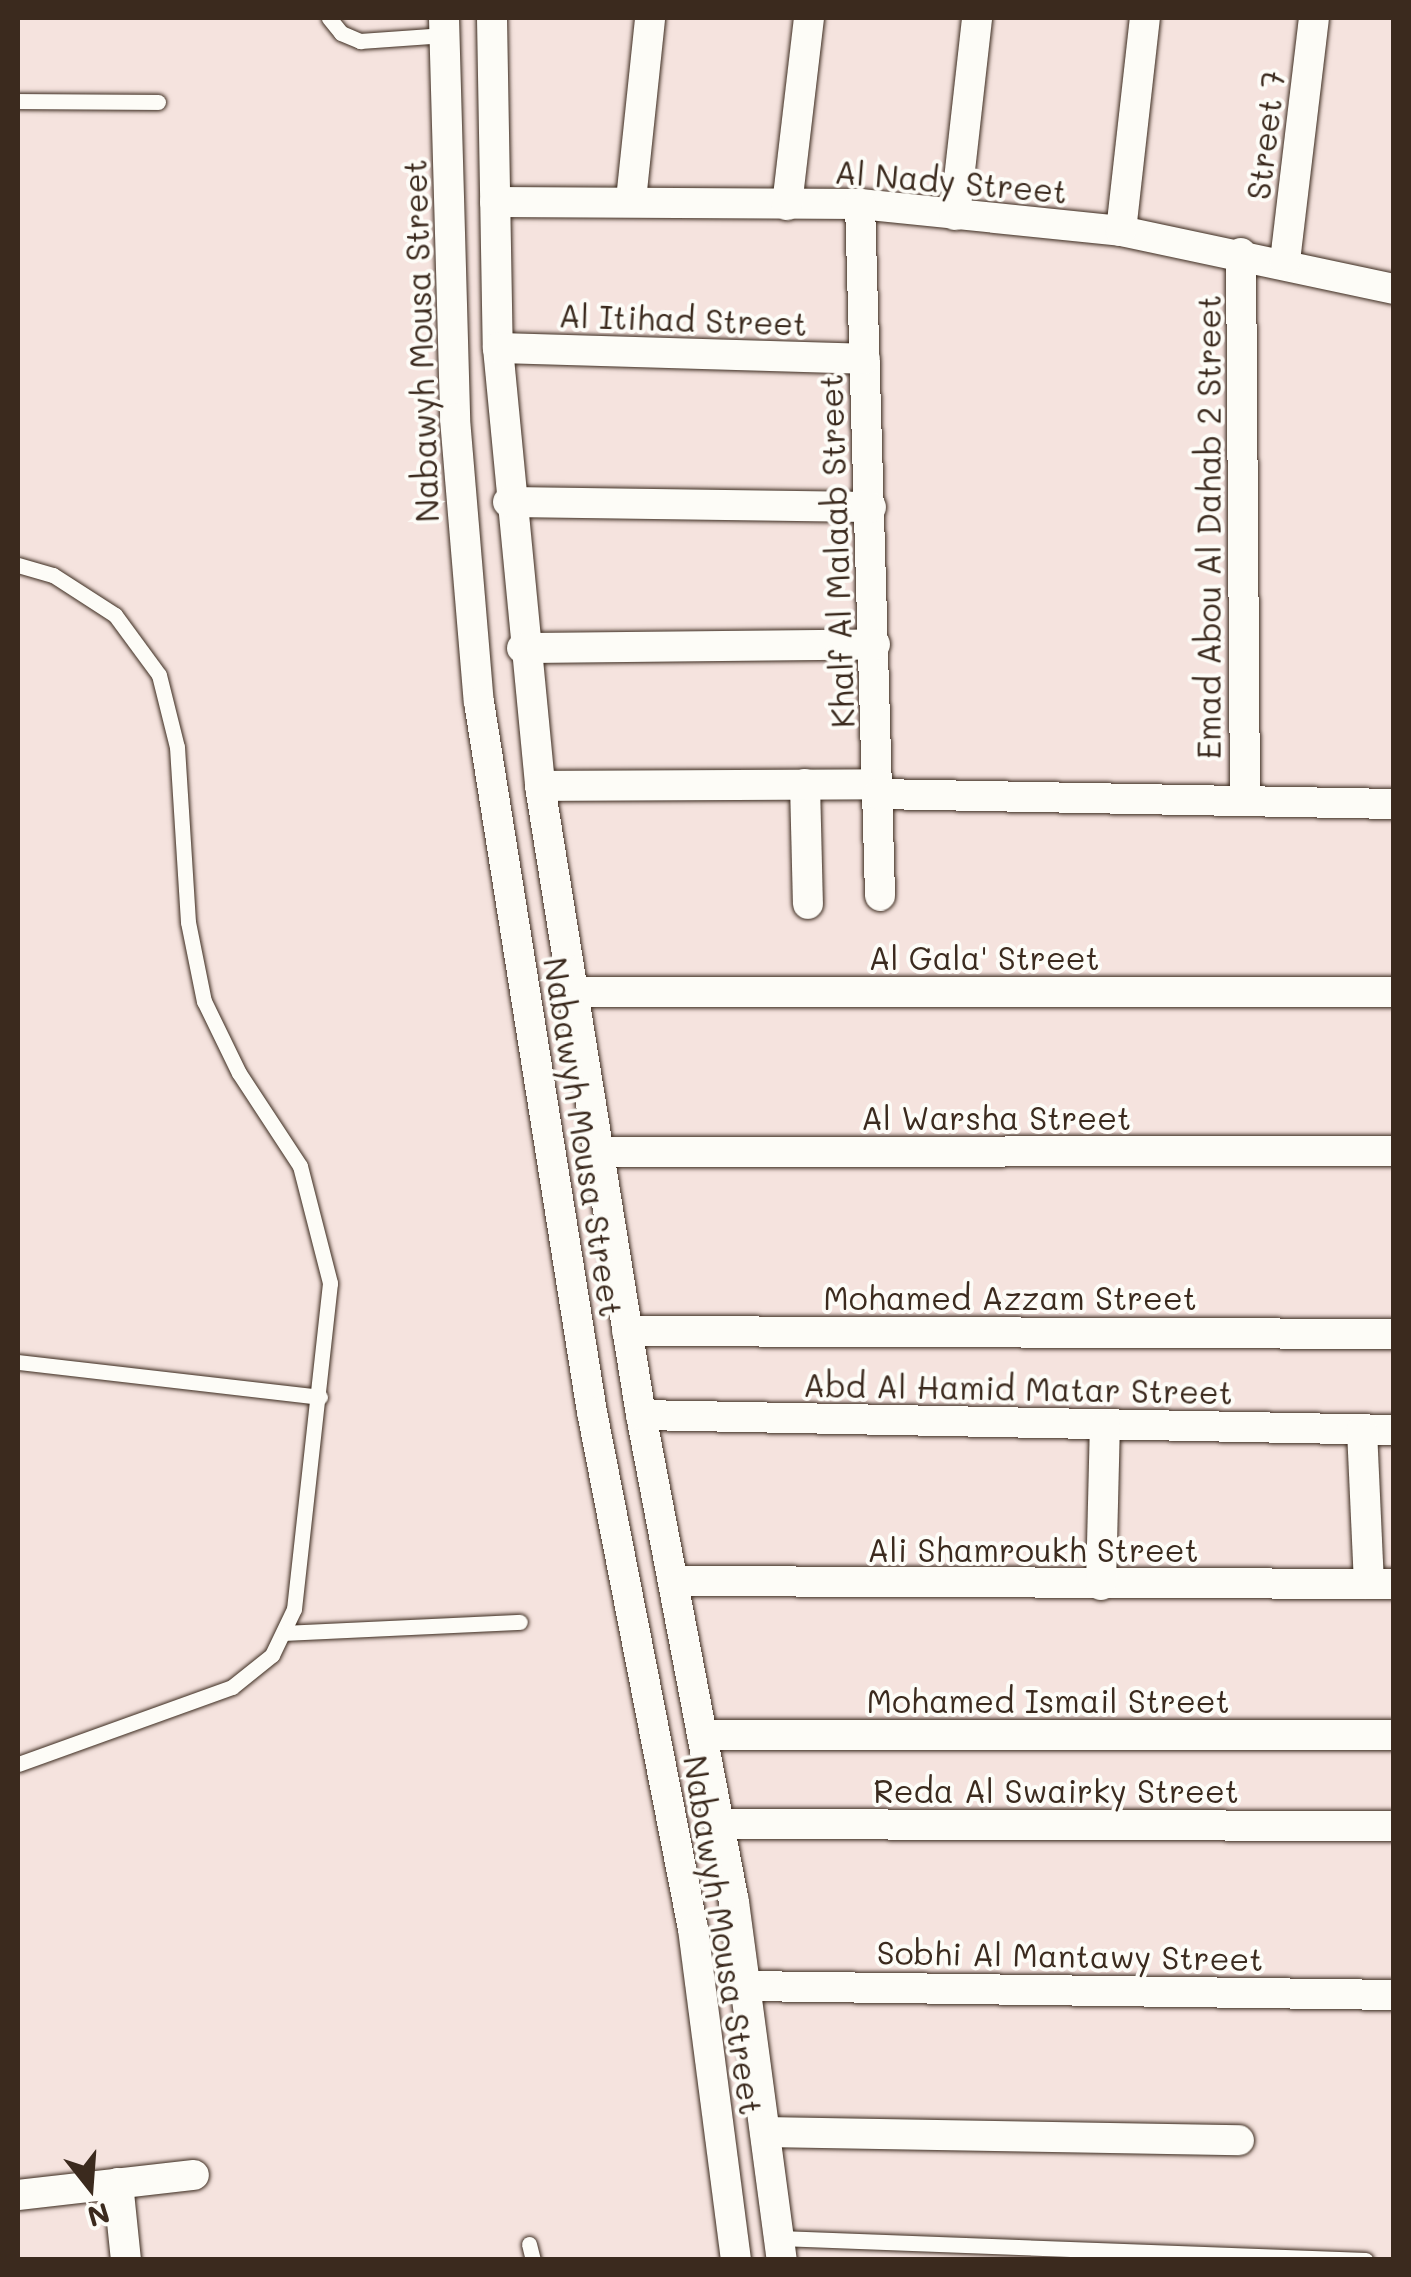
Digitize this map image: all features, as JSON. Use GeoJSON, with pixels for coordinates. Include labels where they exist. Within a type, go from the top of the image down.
{"type":"FeatureCollection","features":[{"type":"Feature","properties":{"kind":"street","name":"Nabawyh Mousa Street"},"geometry":{"type":"LineString","coordinates":[[492,18],[498,348],[522,648],[540,786],[641,1416],[719,1824],[781,2248]]}},
{"type":"Feature","properties":{"kind":"street"},"geometry":{"type":"LineString","coordinates":[[631,200],[650,18]]}},
{"type":"Feature","properties":{"kind":"street"},"geometry":{"type":"LineString","coordinates":[[788,204],[809,18]]}},
{"type":"Feature","properties":{"kind":"street"},"geometry":{"type":"LineString","coordinates":[[955,215],[977,18]]}},
{"type":"Feature","properties":{"kind":"street"},"geometry":{"type":"LineString","coordinates":[[1121,231],[1145,18]]}},
{"type":"Feature","properties":{"kind":"street","name":"Street 7"},"geometry":{"type":"LineString","coordinates":[[1285,260],[1314,18]]}},
{"type":"Feature","properties":{"kind":"street","name":"Nabawyh Mousa Street"},"geometry":{"type":"LineString","coordinates":[[445,26],[455,420],[479,702],[592,1412],[694,1929],[736,2260]]}},
{"type":"Feature","properties":{"kind":"street","name":"Al Nady Street"},"geometry":{"type":"LineString","coordinates":[[495,202],[860,204],[1121,231],[1285,260],[1394,289]]}},
{"type":"Feature","properties":{"kind":"street","name":"Khalf Al Malaab Street"},"geometry":{"type":"LineString","coordinates":[[860,204],[880,896]]}},
{"type":"Feature","properties":{"kind":"street","name":"Emad Abou Al Dahab 2 Street"},"geometry":{"type":"LineString","coordinates":[[1242,253],[1245,801]]}},
{"type":"Feature","properties":{"kind":"street","name":"Al Itihad Street"},"geometry":{"type":"LineString","coordinates":[[498,348],[865,360]]}},
{"type":"Feature","properties":{"kind":"street"},"geometry":{"type":"LineString","coordinates":[[508,502],[871,507]]}},
{"type":"Feature","properties":{"kind":"street"},"geometry":{"type":"LineString","coordinates":[[522,648],[875,644]]}},
{"type":"Feature","properties":{"kind":"street"},"geometry":{"type":"LineString","coordinates":[[540,786],[804,784],[1394,804]]}},
{"type":"Feature","properties":{"kind":"street"},"geometry":{"type":"LineString","coordinates":[[804,784],[808,904]]}},
{"type":"Feature","properties":{"kind":"street","name":"Al Gala' Street"},"geometry":{"type":"LineString","coordinates":[[574,992],[1394,992]]}},
{"type":"Feature","properties":{"kind":"street","name":"Al Warsha Street"},"geometry":{"type":"LineString","coordinates":[[598,1152],[1394,1152]]}},
{"type":"Feature","properties":{"kind":"street","name":"Mohamed Azzam Street"},"geometry":{"type":"LineString","coordinates":[[627,1331],[1394,1334]]}},
{"type":"Feature","properties":{"kind":"street","name":"Abd Al Hamid Matar Street"},"geometry":{"type":"LineString","coordinates":[[641,1416],[1394,1430]]}},
{"type":"Feature","properties":{"kind":"street"},"geometry":{"type":"LineString","coordinates":[[1101,1584],[1105,1425]]}},
{"type":"Feature","properties":{"kind":"street"},"geometry":{"type":"LineString","coordinates":[[1362,1430],[1381,1584]]}},
{"type":"Feature","properties":{"kind":"street","name":"Ali Shamroukh Street"},"geometry":{"type":"LineString","coordinates":[[673,1582],[1381,1584]]}},
{"type":"Feature","properties":{"kind":"street","name":"Mohamed Ismail Street"},"geometry":{"type":"LineString","coordinates":[[702,1736],[1394,1735]]}},
{"type":"Feature","properties":{"kind":"street","name":"Reda Al Swairky Street"},"geometry":{"type":"LineString","coordinates":[[719,1824],[1394,1826]]}},
{"type":"Feature","properties":{"kind":"street","name":"Sobhi Al Mantawy Street"},"geometry":{"type":"LineString","coordinates":[[745,1986],[1394,1995]]}},
{"type":"Feature","properties":{"kind":"street"},"geometry":{"type":"LineString","coordinates":[[765,2132],[1239,2140]]}},
{"type":"Feature","properties":{"kind":"street"},"geometry":{"type":"LineString","coordinates":[[18,2195],[194,2176]]}},
{"type":"Feature","properties":{"kind":"street"},"geometry":{"type":"LineString","coordinates":[[118,2183],[126,2260]]}},
{"type":"Feature","properties":{"kind":"lane"},"geometry":{"type":"LineString","coordinates":[[329,18],[360,41],[445,26]]}},
{"type":"Feature","properties":{"kind":"lane"},"geometry":{"type":"LineString","coordinates":[[18,100],[158,102]]}},
{"type":"Feature","properties":{"kind":"lane"},"geometry":{"type":"LineString","coordinates":[[18,564],[53,575],[115,615],[158,675],[178,747],[188,922],[204,1001],[239,1073],[300,1166],[324,1240],[330,1326],[285,1633],[232,1687],[18,1764]]}},
{"type":"Feature","properties":{"kind":"lane"},"geometry":{"type":"LineString","coordinates":[[18,1362],[320,1398]]}},
{"type":"Feature","properties":{"kind":"lane"},"geometry":{"type":"LineString","coordinates":[[285,1633],[520,1622]]}},
{"type":"Feature","properties":{"kind":"lane"},"geometry":{"type":"LineString","coordinates":[[781,2248],[1366,2260]]}}]}
